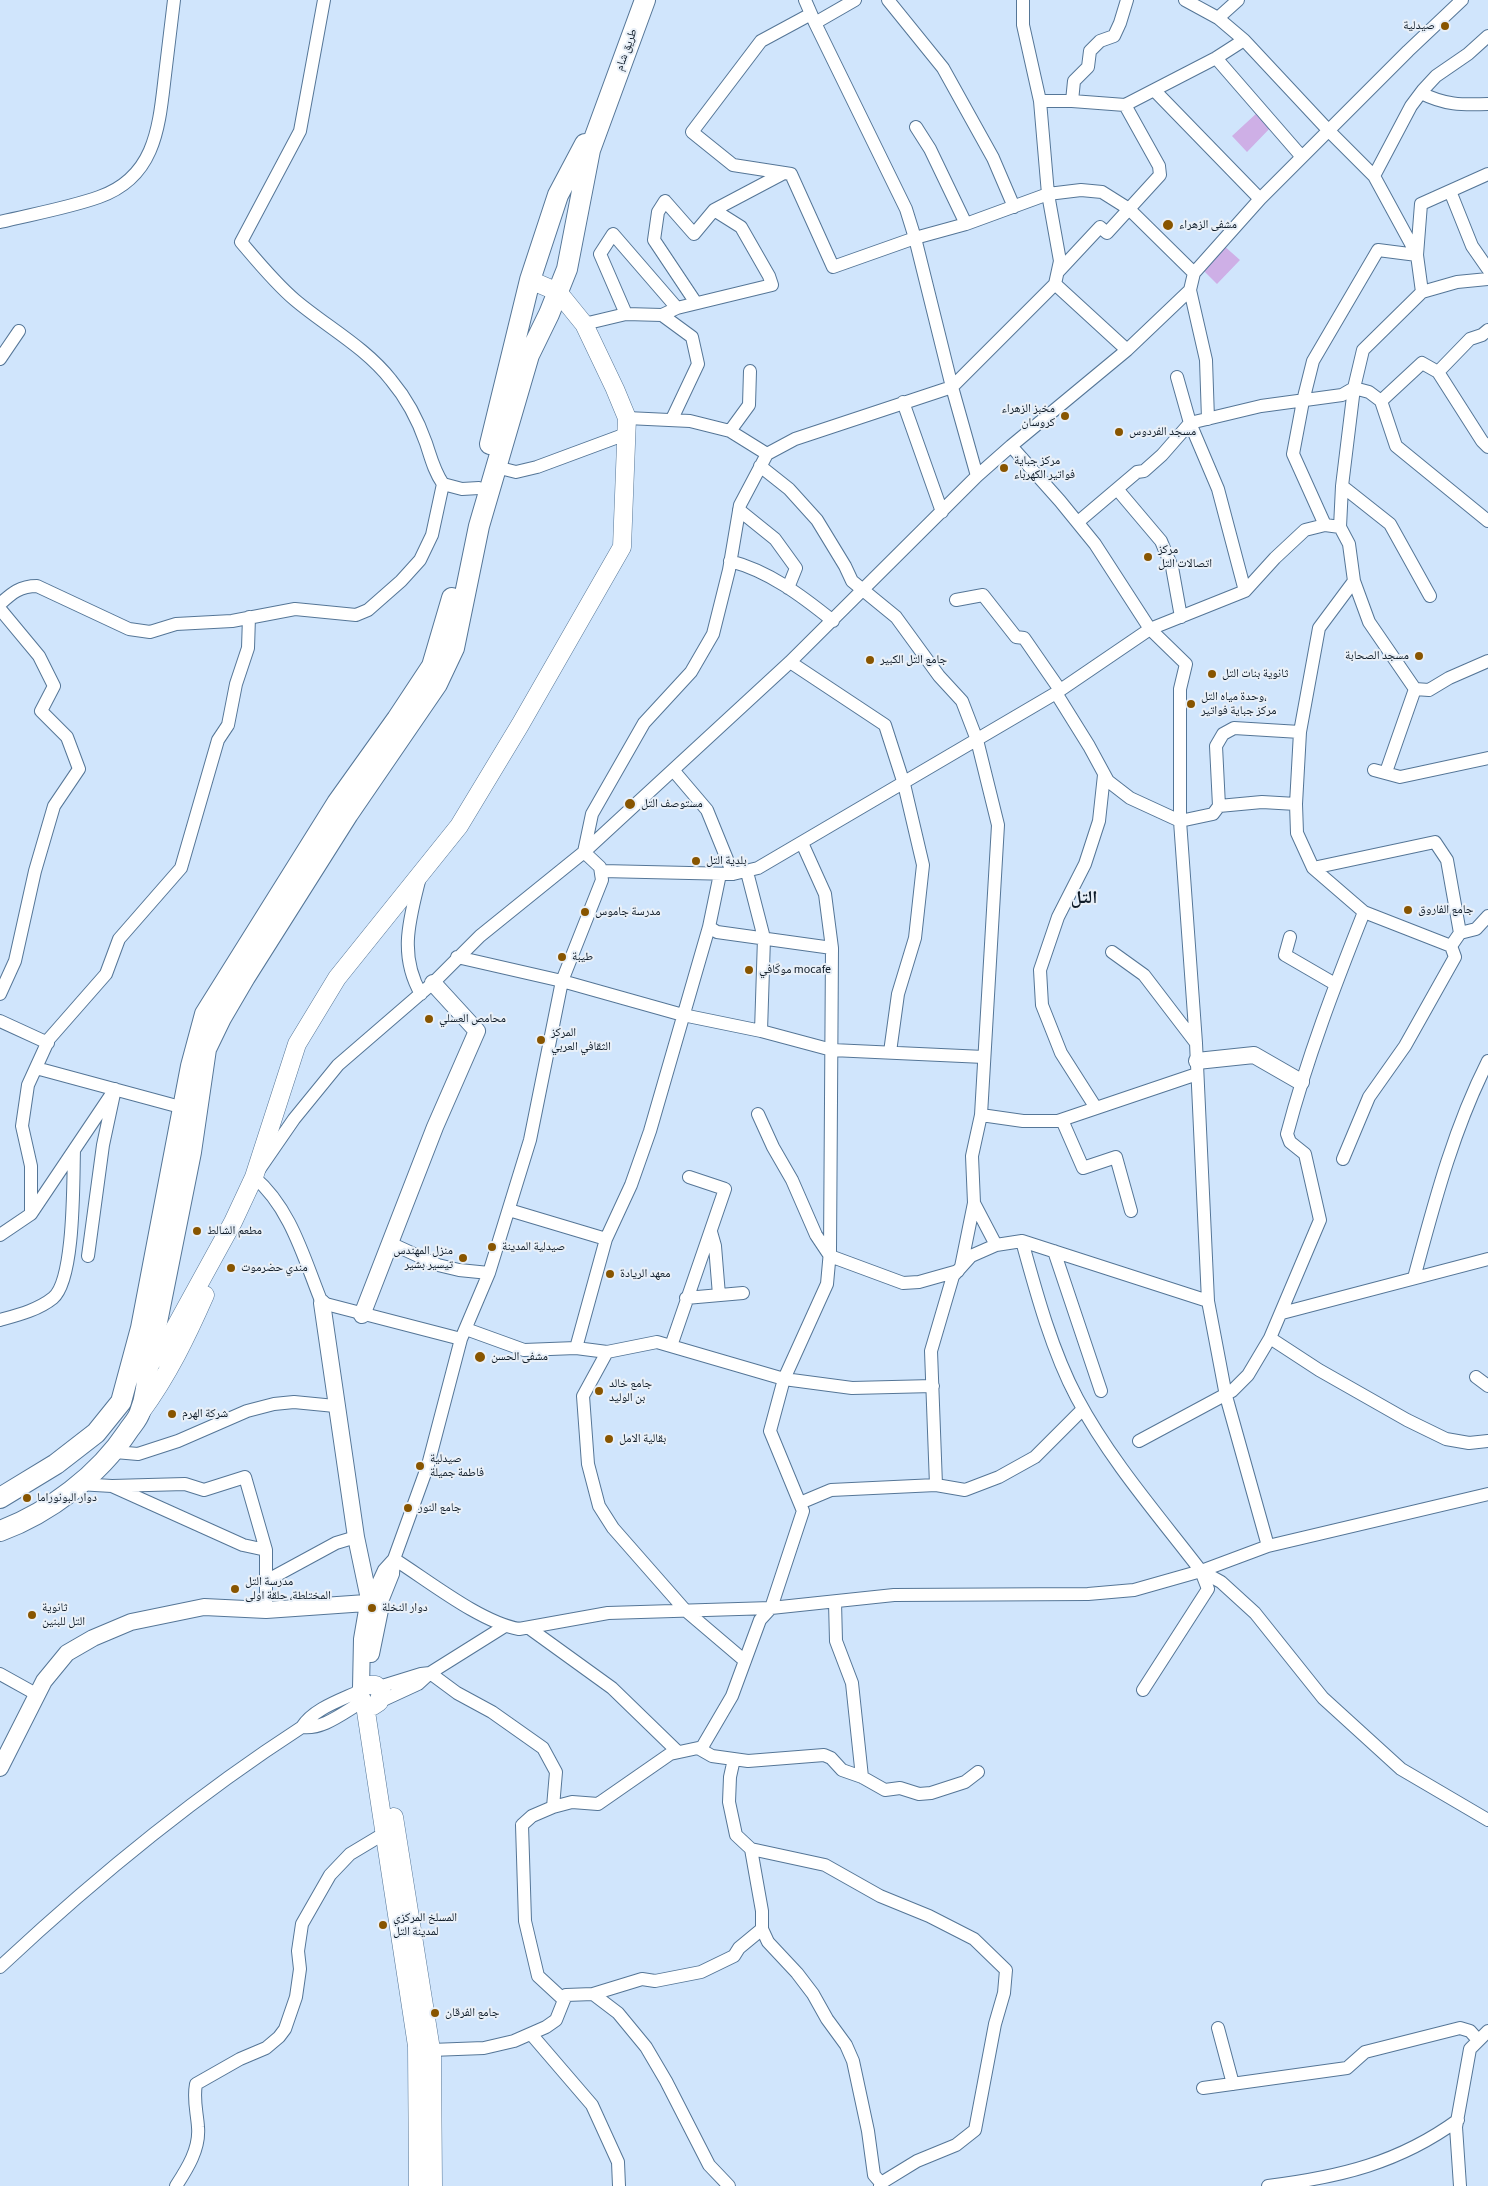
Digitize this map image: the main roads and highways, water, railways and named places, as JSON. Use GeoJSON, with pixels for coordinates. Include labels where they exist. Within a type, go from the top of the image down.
{"type":"FeatureCollection","features":[{"type":"Feature","properties":{"kind":"main road","name":"طريق شام"},"geometry":{"type":"LineString","coordinates":[[608,100],[645,0]]}},
{"type":"Feature","properties":{"kind":"main road"},"geometry":{"type":"LineString","coordinates":[[122,1402],[141,1328],[191,1066],[205,1014],[337,803],[432,666],[451,604],[459,561],[530,280],[558,194],[608,100]]}},
{"type":"Feature","properties":{"kind":"main road"},"geometry":{"type":"LineString","coordinates":[[140,1414],[147,1390],[148,1366],[192,1152],[206,1049],[221,1018],[245,977],[348,814],[438,684],[454,648],[479,526],[529,355],[550,314],[567,269],[590,150],[608,100]]}},
{"type":"Feature","properties":{"kind":"main road"},"geometry":{"type":"LineString","coordinates":[[0,1498],[56,1464],[96,1433],[166,1344],[233,1222],[254,1177],[297,1044],[337,978],[420,877],[459,826],[622,547],[627,426],[616,389],[581,321],[558,292],[530,280]]}},
{"type":"Feature","properties":{"kind":"main road"},"geometry":{"type":"LineString","coordinates":[[525,302],[550,314],[581,321]]}},
{"type":"Feature","properties":{"kind":"main road"},"geometry":{"type":"LineString","coordinates":[[0,1531],[46,1508],[78,1484],[115,1452],[155,1393],[185,1343],[233,1222]]}},
{"type":"Feature","properties":{"kind":"main road"},"geometry":{"type":"LineString","coordinates":[[56,1464],[78,1484]]}},
{"type":"Feature","properties":{"kind":"main road"},"geometry":{"type":"LineString","coordinates":[[418,2186],[417,2046],[385,1833],[369,1695],[431,2050],[434,2186]]}},
{"type":"Feature","properties":{"kind":"place","name":"صيدلية"},"geometry":{"type":"Point","coordinates":[1445,26]}},
{"type":"Feature","properties":{"kind":"place","name":"مشفى الزهراء"},"geometry":{"type":"Point","coordinates":[1168,225]}},
{"type":"Feature","properties":{"kind":"place","name":"مخبز الزهراء كروسان"},"geometry":{"type":"Point","coordinates":[1065,416]}},
{"type":"Feature","properties":{"kind":"place","name":"مسجد الفردوس"},"geometry":{"type":"Point","coordinates":[1119,432]}},
{"type":"Feature","properties":{"kind":"place","name":"مركز جباية فواتير الكهرباء"},"geometry":{"type":"Point","coordinates":[1004,468]}},
{"type":"Feature","properties":{"kind":"place","name":"مركز اتصالات التل"},"geometry":{"type":"Point","coordinates":[1148,557]}},
{"type":"Feature","properties":{"kind":"place","name":"مسجد الصحابة"},"geometry":{"type":"Point","coordinates":[1419,656]}},
{"type":"Feature","properties":{"kind":"place","name":"جامع التل الكبير"},"geometry":{"type":"Point","coordinates":[870,660]}},
{"type":"Feature","properties":{"kind":"place","name":"ثانوية بنات التل"},"geometry":{"type":"Point","coordinates":[1212,674]}},
{"type":"Feature","properties":{"kind":"place","name":"وحدة مياه التل، مركز جباية فواتير"},"geometry":{"type":"Point","coordinates":[1191,704]}},
{"type":"Feature","properties":{"kind":"place","name":"مستوصف التل"},"geometry":{"type":"Point","coordinates":[630,804]}},
{"type":"Feature","properties":{"kind":"place","name":"بلدية التل"},"geometry":{"type":"Point","coordinates":[696,861]}},
{"type":"Feature","properties":{"kind":"place","name":"جامع الفاروق"},"geometry":{"type":"Point","coordinates":[1408,910]}},
{"type":"Feature","properties":{"kind":"place","name":"مدرسة جاموس"},"geometry":{"type":"Point","coordinates":[585,912]}},
{"type":"Feature","properties":{"kind":"place","name":"طيبة"},"geometry":{"type":"Point","coordinates":[562,957]}},
{"type":"Feature","properties":{"kind":"place","name":"موكّافي mocafe"},"geometry":{"type":"Point","coordinates":[749,970]}},
{"type":"Feature","properties":{"kind":"place","name":"محامص العسلي"},"geometry":{"type":"Point","coordinates":[429,1019]}},
{"type":"Feature","properties":{"kind":"place","name":"المركز الثقافي العربي"},"geometry":{"type":"Point","coordinates":[541,1040]}},
{"type":"Feature","properties":{"kind":"place","name":"مطعم الشالط"},"geometry":{"type":"Point","coordinates":[197,1231]}},
{"type":"Feature","properties":{"kind":"place","name":"صيدلية المدينة"},"geometry":{"type":"Point","coordinates":[492,1247]}},
{"type":"Feature","properties":{"kind":"place","name":"منزل المهندس تيسير بشير"},"geometry":{"type":"Point","coordinates":[463,1258]}},
{"type":"Feature","properties":{"kind":"place","name":"مندي حضرموت"},"geometry":{"type":"Point","coordinates":[231,1268]}},
{"type":"Feature","properties":{"kind":"place","name":"معهد الريادة"},"geometry":{"type":"Point","coordinates":[610,1274]}},
{"type":"Feature","properties":{"kind":"place","name":"مشفى الحسن"},"geometry":{"type":"Point","coordinates":[480,1357]}},
{"type":"Feature","properties":{"kind":"place","name":"جامع خالد بن الوليد"},"geometry":{"type":"Point","coordinates":[599,1391]}},
{"type":"Feature","properties":{"kind":"place","name":"شركة الهرم"},"geometry":{"type":"Point","coordinates":[172,1414]}},
{"type":"Feature","properties":{"kind":"place","name":"بقالية الامل"},"geometry":{"type":"Point","coordinates":[609,1439]}},
{"type":"Feature","properties":{"kind":"place","name":"صيدلية فاطمة جميلة"},"geometry":{"type":"Point","coordinates":[420,1466]}},
{"type":"Feature","properties":{"kind":"place","name":"دوار البونوراما"},"geometry":{"type":"Point","coordinates":[27,1498]}},
{"type":"Feature","properties":{"kind":"place","name":"جامع النور"},"geometry":{"type":"Point","coordinates":[408,1508]}},
{"type":"Feature","properties":{"kind":"place","name":"مدرسة التل المختلطة، حلقة اولى"},"geometry":{"type":"Point","coordinates":[235,1589]}},
{"type":"Feature","properties":{"kind":"place","name":"دوار النخلة"},"geometry":{"type":"Point","coordinates":[372,1608]}},
{"type":"Feature","properties":{"kind":"place","name":"ثانوية التل للبنين"},"geometry":{"type":"Point","coordinates":[32,1615]}},
{"type":"Feature","properties":{"kind":"place","name":"المسلخ المركزي لمدينة التل"},"geometry":{"type":"Point","coordinates":[383,1925]}},
{"type":"Feature","properties":{"kind":"place","name":"جامع الفرقان"},"geometry":{"type":"Point","coordinates":[435,2013]}},
{"type":"Feature","properties":{"kind":"district","name":"التل"},"geometry":{"type":"Point","coordinates":[1084,899]}}]}
